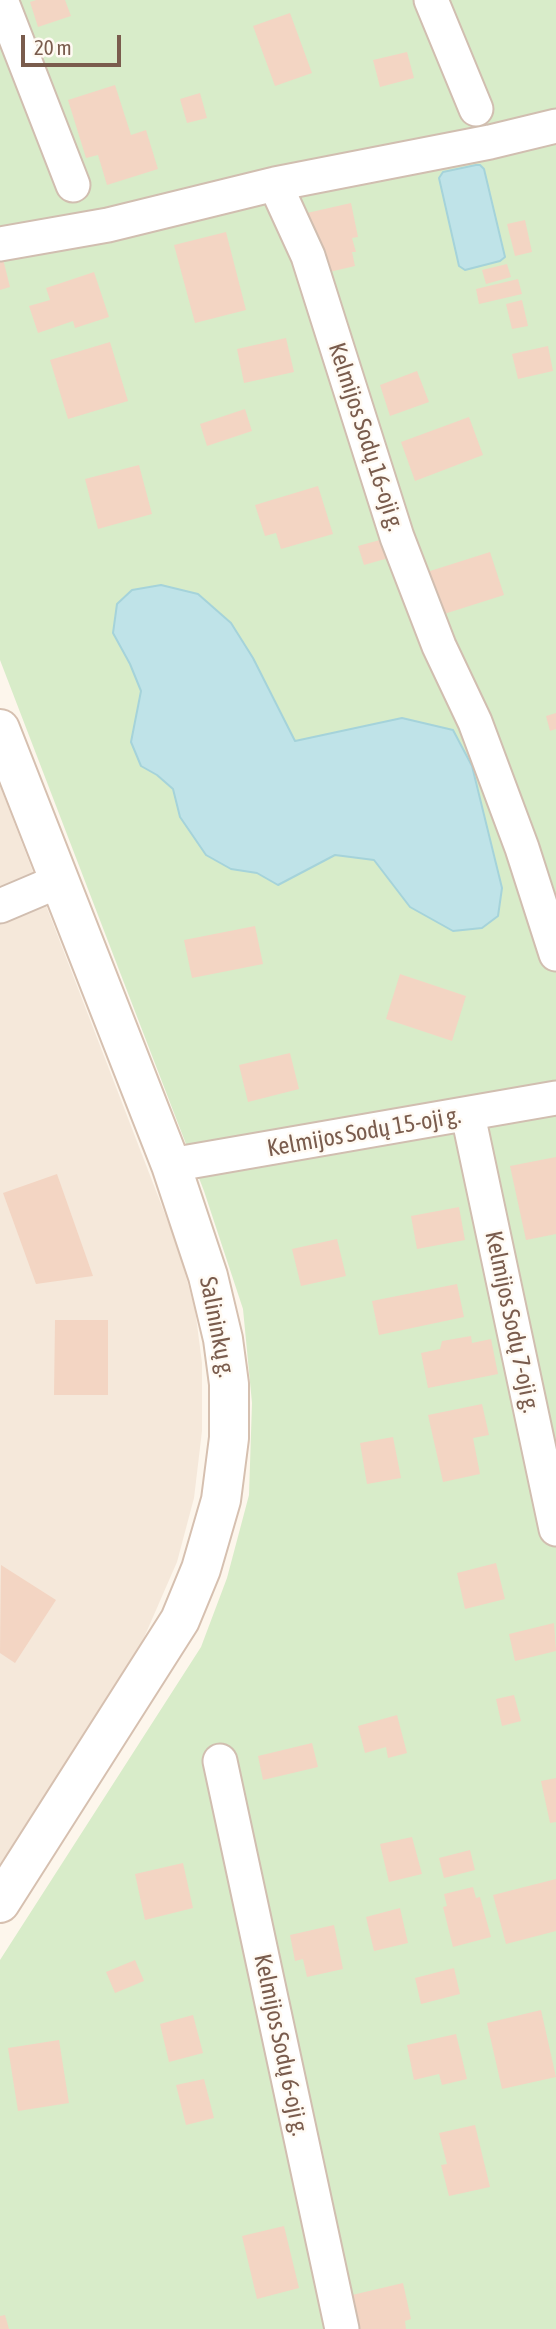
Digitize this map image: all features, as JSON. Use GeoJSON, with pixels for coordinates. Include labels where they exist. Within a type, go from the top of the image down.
{"type":"FeatureCollection","features":[{"type":"Feature","properties":{"kind":"main road","name":"Salininkų g."},"geometry":{"type":"LineString","coordinates":[[0,729],[171,1165],[208,1276],[223,1339],[229,1384],[229,1424],[221,1500],[201,1569],[180,1620],[0,1903]]}},
{"type":"Feature","properties":{"kind":"street"},"geometry":{"type":"LineString","coordinates":[[1,0],[73,185]]}},
{"type":"Feature","properties":{"kind":"street"},"geometry":{"type":"LineString","coordinates":[[431,0],[476,109]]}},
{"type":"Feature","properties":{"kind":"street"},"geometry":{"type":"LineString","coordinates":[[0,244],[108,225],[275,184],[490,142],[556,126]]}},
{"type":"Feature","properties":{"kind":"street","name":"Kelmijos Sodų 16-oji g."},"geometry":{"type":"LineString","coordinates":[[275,184],[308,256],[397,537],[439,646],[475,722],[522,848],[556,954]]}},
{"type":"Feature","properties":{"kind":"street"},"geometry":{"type":"LineString","coordinates":[[0,906],[59,881]]}},
{"type":"Feature","properties":{"kind":"street","name":"Kelmijos Sodų 15-oji g."},"geometry":{"type":"LineString","coordinates":[[171,1165],[556,1098]]}},
{"type":"Feature","properties":{"kind":"street","name":"Kelmijos Sodų 7-oji g."},"geometry":{"type":"LineString","coordinates":[[468,1115],[556,1529]]}},
{"type":"Feature","properties":{"kind":"street","name":"Kelmijos Sodų 6-oji g."},"geometry":{"type":"LineString","coordinates":[[220,1761],[342,2329]]}},
{"type":"Feature","properties":{"kind":"shaded area"},"geometry":{"type":"Polygon","coordinates":[[[0,786],[178,1248],[195,1309],[202,1363],[202,1431],[194,1498],[177,1562],[139,1649],[0,1864],[0,786]]]}},
{"type":"Feature","properties":{"kind":"green space"},"geometry":{"type":"Polygon","coordinates":[[[0,0],[556,0],[556,2329],[0,2329],[0,1960],[201,1647],[227,1578],[249,1495],[252,1403],[243,1309],[204,1191],[0,660],[0,0]]]}},
{"type":"Feature","properties":{"kind":"water"},"geometry":{"type":"Polygon","coordinates":[[[476,165],[484,169],[505,257],[500,261],[465,270],[459,266],[439,178],[443,172],[476,165]]]}},
{"type":"Feature","properties":{"kind":"water"},"geometry":{"type":"Polygon","coordinates":[[[161,585],[198,594],[231,623],[253,658],[295,741],[402,718],[453,730],[472,766],[502,888],[498,916],[482,928],[453,931],[410,907],[374,860],[335,855],[278,885],[257,873],[231,869],[206,855],[180,817],[173,789],[141,766],[131,742],[141,691],[113,633],[117,604],[132,590],[161,585]]]}},
{"type":"Feature","properties":{"kind":"building"},"geometry":{"type":"Polygon","coordinates":[[[65,0],[71,16],[38,27],[30,2],[65,0]]]}},
{"type":"Feature","properties":{"kind":"building"},"geometry":{"type":"Polygon","coordinates":[[[290,13],[312,73],[275,86],[253,26],[290,13]]]}},
{"type":"Feature","properties":{"kind":"building"},"geometry":{"type":"Polygon","coordinates":[[[407,52],[414,78],[380,87],[373,60],[407,52]]]}},
{"type":"Feature","properties":{"kind":"building"},"geometry":{"type":"Polygon","coordinates":[[[115,85],[131,135],[146,130],[158,169],[107,185],[98,155],[86,158],[68,100],[115,85]]]}},
{"type":"Feature","properties":{"kind":"building"},"geometry":{"type":"Polygon","coordinates":[[[200,93],[207,118],[187,123],[180,99],[200,93]]]}},
{"type":"Feature","properties":{"kind":"building"},"geometry":{"type":"Polygon","coordinates":[[[351,203],[358,237],[352,238],[356,252],[352,252],[355,266],[321,274],[307,213],[351,203]]]}},
{"type":"Feature","properties":{"kind":"building"},"geometry":{"type":"Polygon","coordinates":[[[525,220],[532,252],[515,256],[507,224],[525,220]]]}},
{"type":"Feature","properties":{"kind":"building"},"geometry":{"type":"Polygon","coordinates":[[[226,232],[246,310],[195,323],[174,245],[226,232]]]}},
{"type":"Feature","properties":{"kind":"building"},"geometry":{"type":"Polygon","coordinates":[[[3,259],[10,287],[0,290],[0,260],[3,259]]]}},
{"type":"Feature","properties":{"kind":"building"},"geometry":{"type":"Polygon","coordinates":[[[507,264],[511,277],[486,284],[482,270],[507,264]]]}},
{"type":"Feature","properties":{"kind":"building"},"geometry":{"type":"Polygon","coordinates":[[[94,272],[109,317],[75,328],[73,321],[38,333],[29,306],[50,300],[46,288],[94,272]]]}},
{"type":"Feature","properties":{"kind":"building"},"geometry":{"type":"Polygon","coordinates":[[[518,279],[522,294],[479,304],[476,289],[518,279]]]}},
{"type":"Feature","properties":{"kind":"building"},"geometry":{"type":"Polygon","coordinates":[[[522,300],[528,326],[512,329],[506,304],[522,300]]]}},
{"type":"Feature","properties":{"kind":"building"},"geometry":{"type":"Polygon","coordinates":[[[286,338],[294,372],[244,383],[237,349],[286,338]]]}},
{"type":"Feature","properties":{"kind":"building"},"geometry":{"type":"Polygon","coordinates":[[[110,342],[128,401],[68,419],[50,360],[110,342]]]}},
{"type":"Feature","properties":{"kind":"building"},"geometry":{"type":"Polygon","coordinates":[[[548,346],[553,371],[518,379],[512,354],[548,346]]]}},
{"type":"Feature","properties":{"kind":"building"},"geometry":{"type":"Polygon","coordinates":[[[417,371],[429,402],[390,416],[380,385],[417,371]]]}},
{"type":"Feature","properties":{"kind":"building"},"geometry":{"type":"Polygon","coordinates":[[[245,409],[252,431],[207,446],[200,424],[245,409]]]}},
{"type":"Feature","properties":{"kind":"building"},"geometry":{"type":"Polygon","coordinates":[[[469,417],[483,455],[415,481],[401,442],[469,417]]]}},
{"type":"Feature","properties":{"kind":"building"},"geometry":{"type":"Polygon","coordinates":[[[139,465],[152,514],[98,529],[85,479],[139,465]]]}},
{"type":"Feature","properties":{"kind":"building"},"geometry":{"type":"Polygon","coordinates":[[[318,486],[333,534],[281,549],[276,533],[265,536],[255,505],[318,486]]]}},
{"type":"Feature","properties":{"kind":"building"},"geometry":{"type":"Polygon","coordinates":[[[387,538],[392,557],[364,565],[358,546],[387,538]]]}},
{"type":"Feature","properties":{"kind":"building"},"geometry":{"type":"Polygon","coordinates":[[[490,552],[504,595],[441,615],[427,572],[490,552]]]}},
{"type":"Feature","properties":{"kind":"building"},"geometry":{"type":"Polygon","coordinates":[[[556,713],[556,729],[550,731],[546,716],[556,713]]]}},
{"type":"Feature","properties":{"kind":"building"},"geometry":{"type":"Polygon","coordinates":[[[255,926],[263,964],[192,978],[184,940],[255,926]]]}},
{"type":"Feature","properties":{"kind":"building"},"geometry":{"type":"Polygon","coordinates":[[[400,974],[466,996],[452,1041],[386,1019],[400,974]]]}},
{"type":"Feature","properties":{"kind":"building"},"geometry":{"type":"Polygon","coordinates":[[[290,1053],[299,1089],[248,1102],[239,1065],[290,1053]]]}},
{"type":"Feature","properties":{"kind":"building"},"geometry":{"type":"Polygon","coordinates":[[[556,1157],[556,1234],[526,1240],[510,1166],[556,1157]]]}},
{"type":"Feature","properties":{"kind":"building"},"geometry":{"type":"Polygon","coordinates":[[[57,1174],[93,1276],[36,1284],[3,1193],[57,1174]]]}},
{"type":"Feature","properties":{"kind":"building"},"geometry":{"type":"Polygon","coordinates":[[[459,1207],[465,1240],[417,1249],[411,1216],[459,1207]]]}},
{"type":"Feature","properties":{"kind":"building"},"geometry":{"type":"Polygon","coordinates":[[[337,1239],[346,1276],[301,1286],[292,1249],[337,1239]]]}},
{"type":"Feature","properties":{"kind":"building"},"geometry":{"type":"Polygon","coordinates":[[[457,1284],[464,1317],[379,1335],[372,1301],[457,1284]]]}},
{"type":"Feature","properties":{"kind":"building"},"geometry":{"type":"Polygon","coordinates":[[[55,1320],[108,1320],[108,1395],[54,1395],[55,1320]]]}},
{"type":"Feature","properties":{"kind":"building"},"geometry":{"type":"Polygon","coordinates":[[[471,1336],[472,1343],[491,1339],[498,1374],[428,1388],[421,1353],[440,1349],[442,1341],[471,1336]]]}},
{"type":"Feature","properties":{"kind":"building"},"geometry":{"type":"Polygon","coordinates":[[[482,1404],[489,1435],[473,1438],[480,1474],[443,1482],[428,1415],[482,1404]]]}},
{"type":"Feature","properties":{"kind":"building"},"geometry":{"type":"Polygon","coordinates":[[[393,1437],[401,1478],[367,1484],[360,1443],[393,1437]]]}},
{"type":"Feature","properties":{"kind":"building"},"geometry":{"type":"Polygon","coordinates":[[[496,1563],[505,1599],[465,1609],[457,1573],[496,1563]]]}},
{"type":"Feature","properties":{"kind":"building"},"geometry":{"type":"Polygon","coordinates":[[[1,1565],[56,1600],[15,1663],[0,1653],[1,1565]]]}},
{"type":"Feature","properties":{"kind":"building"},"geometry":{"type":"Polygon","coordinates":[[[554,1623],[556,1651],[515,1661],[509,1634],[554,1623]]]}},
{"type":"Feature","properties":{"kind":"building"},"geometry":{"type":"Polygon","coordinates":[[[514,1695],[521,1721],[502,1726],[496,1699],[514,1695]]]}},
{"type":"Feature","properties":{"kind":"building"},"geometry":{"type":"Polygon","coordinates":[[[397,1715],[407,1753],[388,1758],[386,1747],[365,1753],[358,1726],[397,1715]]]}},
{"type":"Feature","properties":{"kind":"building"},"geometry":{"type":"Polygon","coordinates":[[[312,1743],[318,1767],[263,1780],[258,1756],[312,1743]]]}},
{"type":"Feature","properties":{"kind":"building"},"geometry":{"type":"Polygon","coordinates":[[[556,1778],[556,1822],[550,1823],[541,1781],[556,1778]]]}},
{"type":"Feature","properties":{"kind":"building"},"geometry":{"type":"Polygon","coordinates":[[[412,1837],[422,1874],[389,1882],[380,1844],[412,1837]]]}},
{"type":"Feature","properties":{"kind":"building"},"geometry":{"type":"Polygon","coordinates":[[[470,1850],[475,1870],[444,1878],[439,1858],[470,1850]]]}},
{"type":"Feature","properties":{"kind":"building"},"geometry":{"type":"Polygon","coordinates":[[[183,1863],[193,1908],[145,1920],[135,1874],[183,1863]]]}},
{"type":"Feature","properties":{"kind":"building"},"geometry":{"type":"Polygon","coordinates":[[[556,1879],[556,1931],[506,1944],[493,1895],[556,1879]]]}},
{"type":"Feature","properties":{"kind":"building"},"geometry":{"type":"Polygon","coordinates":[[[473,1887],[476,1898],[480,1897],[491,1937],[453,1947],[443,1907],[447,1906],[444,1894],[473,1887]]]}},
{"type":"Feature","properties":{"kind":"building"},"geometry":{"type":"Polygon","coordinates":[[[400,1908],[408,1943],[374,1951],[366,1917],[400,1908]]]}},
{"type":"Feature","properties":{"kind":"building"},"geometry":{"type":"Polygon","coordinates":[[[334,1925],[343,1969],[307,1977],[303,1959],[295,1961],[290,1935],[334,1925]]]}},
{"type":"Feature","properties":{"kind":"building"},"geometry":{"type":"Polygon","coordinates":[[[135,1960],[144,1981],[115,1993],[106,1972],[135,1960]]]}},
{"type":"Feature","properties":{"kind":"building"},"geometry":{"type":"Polygon","coordinates":[[[454,1968],[460,1994],[421,2004],[415,1978],[454,1968]]]}},
{"type":"Feature","properties":{"kind":"building"},"geometry":{"type":"Polygon","coordinates":[[[541,2010],[556,2077],[502,2089],[487,2023],[541,2010]]]}},
{"type":"Feature","properties":{"kind":"building"},"geometry":{"type":"Polygon","coordinates":[[[193,2015],[203,2053],[169,2062],[160,2024],[193,2015]]]}},
{"type":"Feature","properties":{"kind":"building"},"geometry":{"type":"Polygon","coordinates":[[[456,2034],[467,2079],[442,2085],[439,2074],[414,2080],[407,2045],[456,2034]]]}},
{"type":"Feature","properties":{"kind":"building"},"geometry":{"type":"Polygon","coordinates":[[[59,2040],[69,2103],[18,2111],[8,2048],[59,2040]]]}},
{"type":"Feature","properties":{"kind":"building"},"geometry":{"type":"Polygon","coordinates":[[[204,2079],[214,2118],[186,2125],[176,2085],[204,2079]]]}},
{"type":"Feature","properties":{"kind":"building"},"geometry":{"type":"Polygon","coordinates":[[[475,2125],[490,2187],[449,2196],[441,2165],[447,2164],[439,2133],[475,2125]]]}},
{"type":"Feature","properties":{"kind":"building"},"geometry":{"type":"Polygon","coordinates":[[[284,2226],[299,2288],[257,2299],[242,2236],[284,2226]]]}},
{"type":"Feature","properties":{"kind":"building"},"geometry":{"type":"Polygon","coordinates":[[[403,2283],[411,2319],[405,2321],[406,2329],[360,2329],[352,2295],[403,2283]]]}},
{"type":"Feature","properties":{"kind":"building"},"geometry":{"type":"Polygon","coordinates":[[[5,2315],[9,2329],[0,2329],[0,2316],[5,2315]]]}}]}
